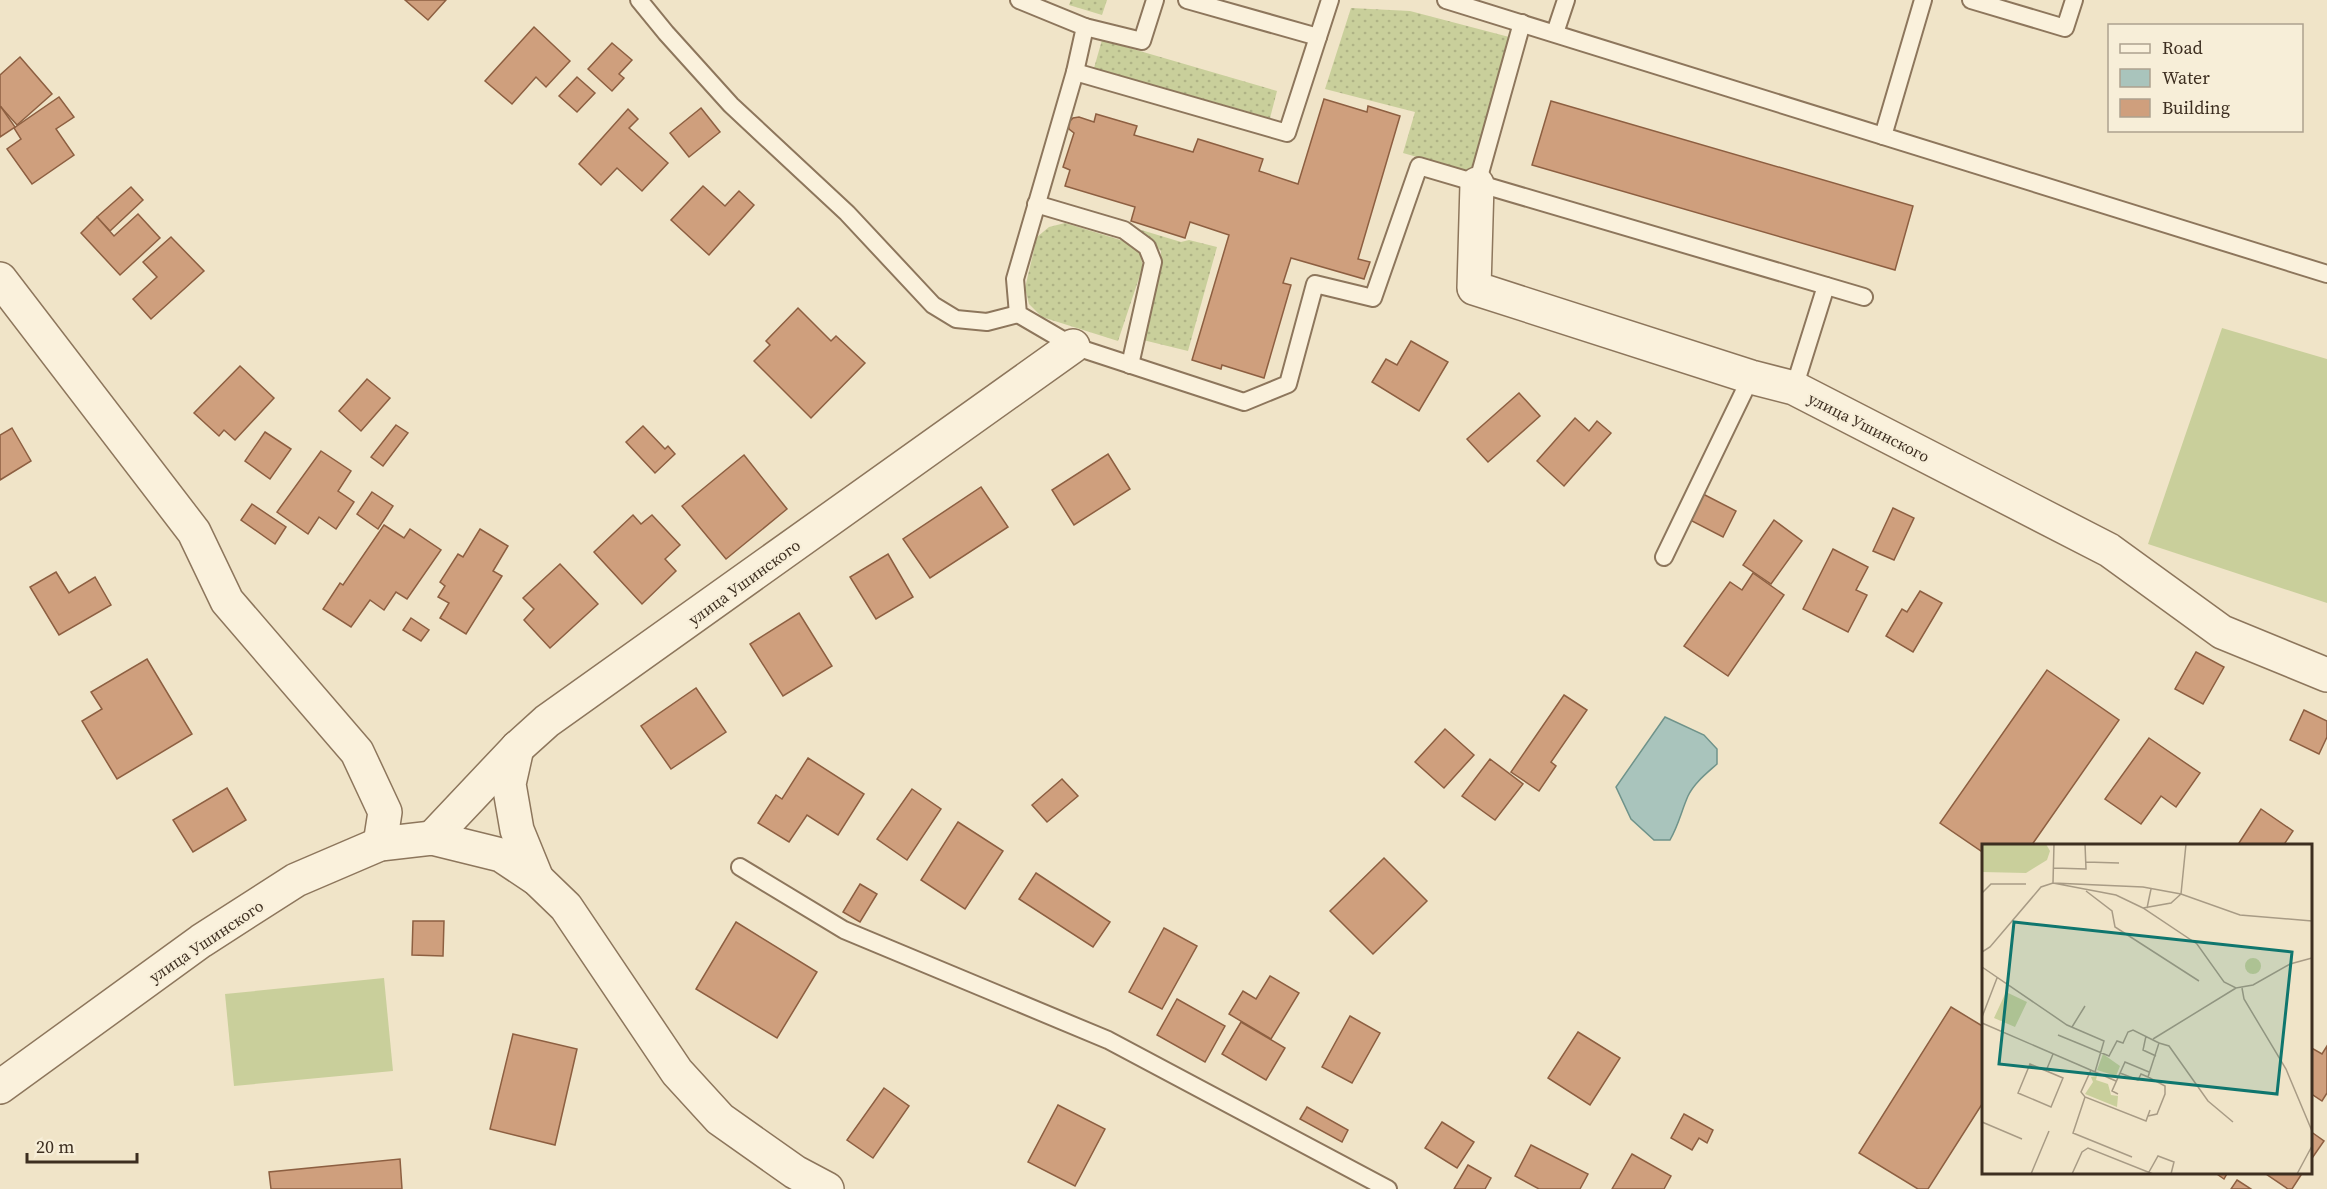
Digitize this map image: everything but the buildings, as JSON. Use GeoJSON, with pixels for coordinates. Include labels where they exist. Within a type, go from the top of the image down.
{"type":"FeatureCollection","features":[{"type":"Feature","properties":{"kind":"street","name":"улица Ушинского"},"geometry":{"type":"LineString","coordinates":[[1477,184],[1474,288],[1751,377],[1794,388],[2109,550],[2222,632],[2327,675]]}},
{"type":"Feature","properties":{"kind":"street"},"geometry":{"type":"LineString","coordinates":[[0,279],[194,532],[227,601],[357,752],[385,812],[380,844]]}},
{"type":"Feature","properties":{"kind":"street","name":"улица Ушинского"},"geometry":{"type":"LineString","coordinates":[[432,838],[517,747],[547,721],[1073,346]]}},
{"type":"Feature","properties":{"kind":"street"},"geometry":{"type":"LineString","coordinates":[[517,747],[509,784],[516,830],[537,879]]}},
{"type":"Feature","properties":{"kind":"street","name":"улица Ушинского"},"geometry":{"type":"LineString","coordinates":[[0,1087],[201,941],[296,880],[380,844],[432,838],[501,855],[537,879],[566,907],[677,1072],[720,1119],[795,1172],[827,1189]]}},
{"type":"Feature","properties":{"kind":"lane"},"geometry":{"type":"LineString","coordinates":[[639,0],[731,105],[848,213],[933,305],[956,319],[987,322],[1018,314],[1073,346],[1244,402],[1288,384],[1315,284],[1373,298],[1419,166],[1864,297]]}},
{"type":"Feature","properties":{"kind":"lane"},"geometry":{"type":"LineString","coordinates":[[1018,0],[1085,27],[1142,41],[1155,0]]}},
{"type":"Feature","properties":{"kind":"lane"},"geometry":{"type":"LineString","coordinates":[[1187,0],[1318,38]]}},
{"type":"Feature","properties":{"kind":"lane"},"geometry":{"type":"LineString","coordinates":[[1075,72],[1287,133],[1329,0]]}},
{"type":"Feature","properties":{"kind":"lane"},"geometry":{"type":"LineString","coordinates":[[1446,0],[2327,274]]}},
{"type":"Feature","properties":{"kind":"lane"},"geometry":{"type":"LineString","coordinates":[[1555,33],[1566,0]]}},
{"type":"Feature","properties":{"kind":"lane"},"geometry":{"type":"LineString","coordinates":[[1883,136],[1923,0]]}},
{"type":"Feature","properties":{"kind":"lane"},"geometry":{"type":"LineString","coordinates":[[1971,0],[2065,28],[2074,0]]}},
{"type":"Feature","properties":{"kind":"lane"},"geometry":{"type":"LineString","coordinates":[[1477,184],[1522,23]]}},
{"type":"Feature","properties":{"kind":"lane"},"geometry":{"type":"LineString","coordinates":[[1018,314],[1015,279],[1075,72],[1085,27]]}},
{"type":"Feature","properties":{"kind":"lane"},"geometry":{"type":"LineString","coordinates":[[1036,204],[1124,230],[1147,247],[1153,262],[1130,365]]}},
{"type":"Feature","properties":{"kind":"lane"},"geometry":{"type":"LineString","coordinates":[[1794,388],[1826,286]]}},
{"type":"Feature","properties":{"kind":"lane"},"geometry":{"type":"LineString","coordinates":[[1664,557],[1751,377]]}},
{"type":"Feature","properties":{"kind":"lane"},"geometry":{"type":"LineString","coordinates":[[740,867],[844,930],[1108,1041],[1388,1189]]}},
{"type":"Feature","properties":{"kind":"green space"},"geometry":{"type":"Polygon","coordinates":[[[1071,0],[1107,0],[1102,15],[1069,5],[1071,0]]]}},
{"type":"Feature","properties":{"kind":"green space"},"geometry":{"type":"Polygon","coordinates":[[[1351,8],[1410,11],[1513,38],[1473,173],[1403,153],[1415,112],[1325,89],[1351,8]]]}},
{"type":"Feature","properties":{"kind":"green space"},"geometry":{"type":"Polygon","coordinates":[[[1102,40],[1277,91],[1270,118],[1094,68],[1102,40]]]}},
{"type":"Feature","properties":{"kind":"green space"},"geometry":{"type":"Polygon","coordinates":[[[1065,223],[1127,242],[1139,251],[1143,266],[1118,341],[1042,317],[1029,304],[1025,288],[1037,237],[1049,227],[1065,223]]]}},
{"type":"Feature","properties":{"kind":"green space"},"geometry":{"type":"Polygon","coordinates":[[[1138,229],[1181,242],[1189,240],[1217,247],[1188,351],[1143,340],[1161,270],[1161,251],[1138,229]]]}},
{"type":"Feature","properties":{"kind":"green space"},"geometry":{"type":"Polygon","coordinates":[[[2222,328],[2327,359],[2327,603],[2148,544],[2222,328]]]}},
{"type":"Feature","properties":{"kind":"green space"},"geometry":{"type":"Polygon","coordinates":[[[384,978],[393,1071],[234,1086],[225,994],[384,978]]]}},
{"type":"Feature","properties":{"kind":"water"},"geometry":{"type":"Polygon","coordinates":[[[1665,717],[1704,735],[1717,749],[1717,764],[1701,778],[1691,791],[1670,840],[1654,840],[1631,819],[1616,787],[1665,717]]]}}]}
